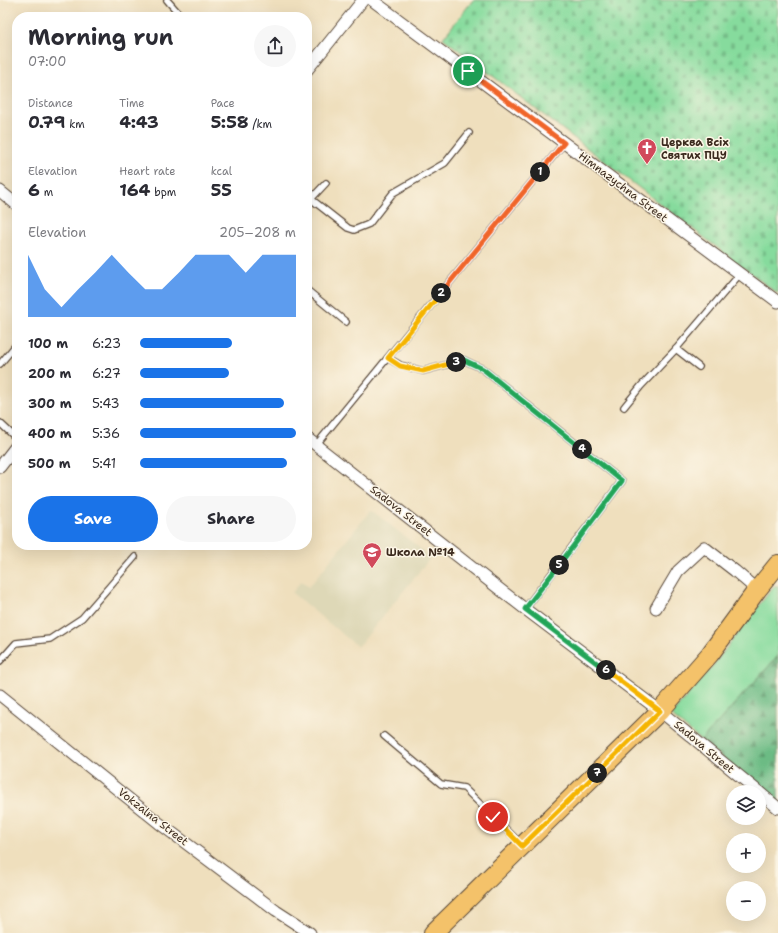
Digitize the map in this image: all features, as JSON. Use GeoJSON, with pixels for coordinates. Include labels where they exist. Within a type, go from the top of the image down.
{"type":"FeatureCollection","features":[{"type":"Feature","properties":{"kind":"main road"},"geometry":{"type":"LineString","coordinates":[[433,933],[660,711],[710,654],[778,564]]}},
{"type":"Feature","properties":{"kind":"street"},"geometry":{"type":"LineString","coordinates":[[312,64],[363,0]]}},
{"type":"Feature","properties":{"kind":"street","name":"Himnazychna Street"},"geometry":{"type":"LineString","coordinates":[[372,0],[778,302]]}},
{"type":"Feature","properties":{"kind":"street"},"geometry":{"type":"LineString","coordinates":[[0,191],[12,201]]}},
{"type":"Feature","properties":{"kind":"street","name":"Sadova Street"},"geometry":{"type":"LineString","coordinates":[[312,443],[525,609],[660,711],[750,785]]}},
{"type":"Feature","properties":{"kind":"street"},"geometry":{"type":"LineString","coordinates":[[0,467],[12,451]]}},
{"type":"Feature","properties":{"kind":"street"},"geometry":{"type":"LineString","coordinates":[[656,608],[678,571],[704,548],[758,590]]}},
{"type":"Feature","properties":{"kind":"street","name":"Vokzalna Street"},"geometry":{"type":"LineString","coordinates":[[0,695],[158,823],[276,911],[310,933]]}},
{"type":"Feature","properties":{"kind":"street","name":"Sadova Street"},"geometry":{"type":"LineString","coordinates":[[766,798],[778,808]]}},
{"type":"Feature","properties":{"kind":"lane"},"geometry":{"type":"LineString","coordinates":[[167,0],[178,12]]}},
{"type":"Feature","properties":{"kind":"lane"},"geometry":{"type":"LineString","coordinates":[[312,201],[348,228],[354,230],[369,224],[393,193],[445,163],[469,133]]}},
{"type":"Feature","properties":{"kind":"lane"},"geometry":{"type":"LineString","coordinates":[[312,441],[388,358],[564,143]]}},
{"type":"Feature","properties":{"kind":"lane"},"geometry":{"type":"LineString","coordinates":[[312,196],[326,183]]}},
{"type":"Feature","properties":{"kind":"lane"},"geometry":{"type":"LineString","coordinates":[[624,407],[740,274]]}},
{"type":"Feature","properties":{"kind":"lane"},"geometry":{"type":"LineString","coordinates":[[312,294],[346,322]]}},
{"type":"Feature","properties":{"kind":"lane"},"geometry":{"type":"LineString","coordinates":[[676,349],[699,367]]}},
{"type":"Feature","properties":{"kind":"lane"},"geometry":{"type":"LineString","coordinates":[[0,364],[12,350]]}},
{"type":"Feature","properties":{"kind":"lane"},"geometry":{"type":"LineString","coordinates":[[388,358],[400,366],[423,371],[464,360],[483,369],[622,481],[525,609]]}},
{"type":"Feature","properties":{"kind":"lane"},"geometry":{"type":"LineString","coordinates":[[0,423],[12,434]]}},
{"type":"Feature","properties":{"kind":"lane"},"geometry":{"type":"LineString","coordinates":[[0,661],[16,643],[50,639],[82,618],[135,557]]}},
{"type":"Feature","properties":{"kind":"lane"},"geometry":{"type":"LineString","coordinates":[[384,736],[441,784],[464,788],[522,846]]}},
{"type":"Feature","properties":{"kind":"shaded area","name":"Школа №14"},"geometry":{"type":"Polygon","coordinates":[[[371,510],[431,557],[358,647],[292,593],[301,581],[309,587],[371,510]]]}},
{"type":"Feature","properties":{"kind":"green space"},"geometry":{"type":"Polygon","coordinates":[[[473,0],[778,0],[778,294],[443,38],[473,0]]]}},
{"type":"Feature","properties":{"kind":"green space"},"geometry":{"type":"Polygon","coordinates":[[[774,586],[778,586],[778,656],[701,741],[671,715],[714,664],[774,586]]]}},
{"type":"Feature","properties":{"kind":"green space"},"geometry":{"type":"Polygon","coordinates":[[[778,656],[778,804],[766,794],[766,785],[755,785],[701,741],[778,656]]]}},
{"type":"Feature","properties":{"kind":"place","name":"Церква Всіх Святих ПЦУ"},"geometry":{"type":"Point","coordinates":[647,165]}},
{"type":"Feature","properties":{"kind":"place","name":"Школа №14"},"geometry":{"type":"Point","coordinates":[372,569]}},
{"type":"Feature","properties":{"kind":"route"},"geometry":{"type":"LineString","coordinates":[[468,71],[564,143],[388,358],[400,366],[423,371],[464,360],[483,369],[622,481],[525,609],[660,711],[522,846],[493,817]]}}]}
